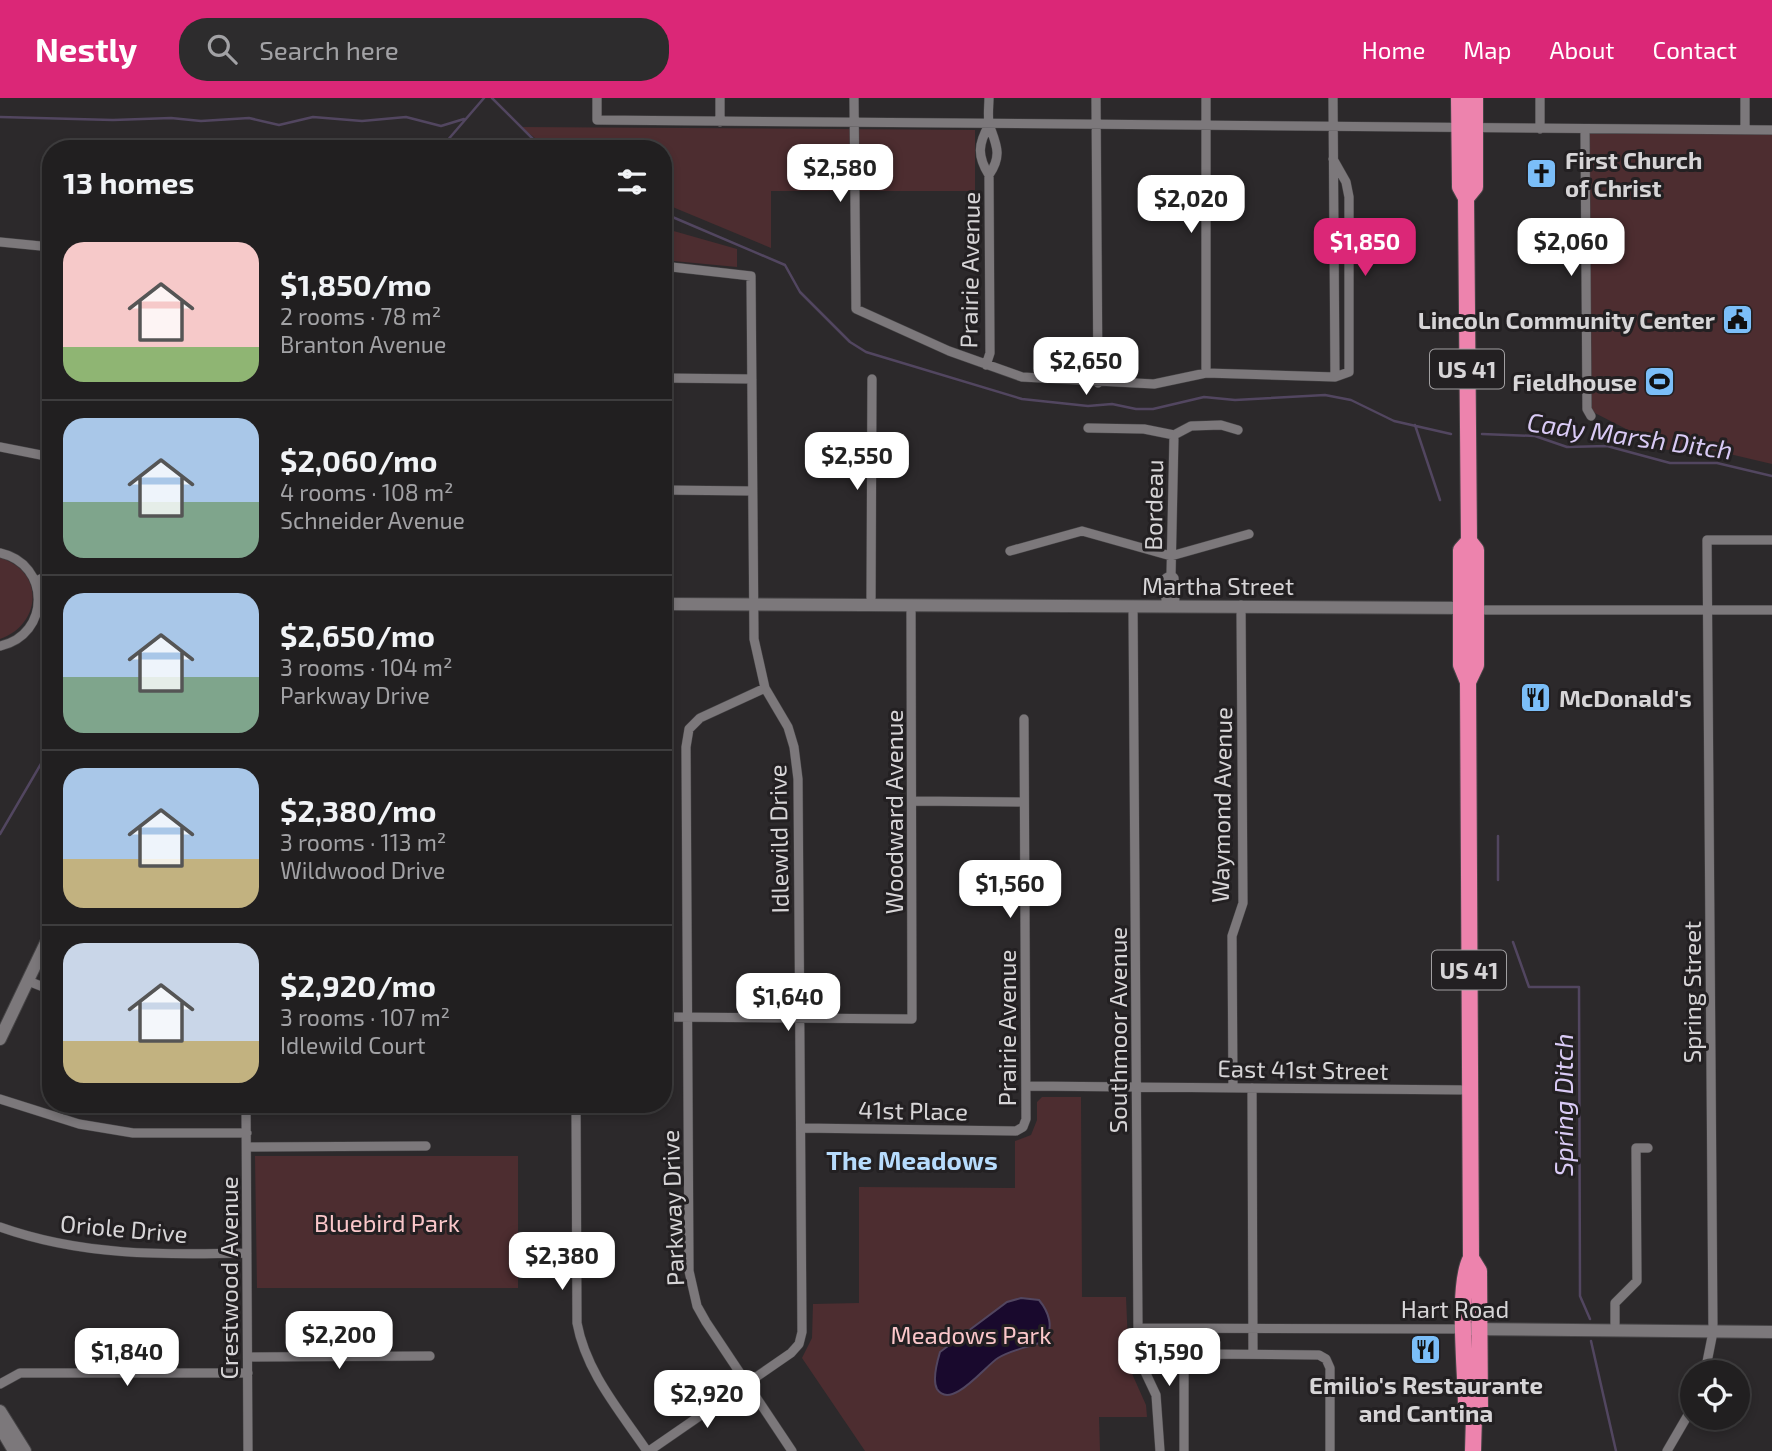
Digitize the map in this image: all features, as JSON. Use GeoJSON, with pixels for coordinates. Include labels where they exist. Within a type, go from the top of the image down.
{"type":"FeatureCollection","features":[{"type":"Feature","properties":{"kind":"highway","name":"US 41"},"geometry":{"type":"LineString","coordinates":[[1459,98],[1467,128]]}},
{"type":"Feature","properties":{"kind":"highway","name":"US 41"},"geometry":{"type":"LineString","coordinates":[[1473,1451],[1474,1416],[1480,1408],[1472,1329],[1479,1271],[1472,1258],[1468,682],[1476,665],[1461,550],[1468,541],[1466,198],[1460,187],[1467,128],[1475,98]]}},
{"type":"Feature","properties":{"kind":"street"},"geometry":{"type":"LineString","coordinates":[[597,98],[597,120],[1772,130]]}},
{"type":"Feature","properties":{"kind":"street"},"geometry":{"type":"LineString","coordinates":[[720,98],[720,122]]}},
{"type":"Feature","properties":{"kind":"street"},"geometry":{"type":"LineString","coordinates":[[854,98],[856,309],[986,365],[1022,377],[1154,384],[1206,373],[1335,377],[1349,372],[1349,197],[1346,182],[1333,159]]}},
{"type":"Feature","properties":{"kind":"street","name":"Prairie Avenue"},"geometry":{"type":"LineString","coordinates":[[989,98],[989,125],[998,141],[998,161],[989,175]]}},
{"type":"Feature","properties":{"kind":"street"},"geometry":{"type":"LineString","coordinates":[[1096,98],[1098,383]]}},
{"type":"Feature","properties":{"kind":"street"},"geometry":{"type":"LineString","coordinates":[[1206,98],[1206,373]]}},
{"type":"Feature","properties":{"kind":"street"},"geometry":{"type":"LineString","coordinates":[[1333,98],[1335,377]]}},
{"type":"Feature","properties":{"kind":"street"},"geometry":{"type":"LineString","coordinates":[[1540,98],[1540,129]]}},
{"type":"Feature","properties":{"kind":"street"},"geometry":{"type":"LineString","coordinates":[[1745,98],[1745,130]]}},
{"type":"Feature","properties":{"kind":"street","name":"Prairie Avenue"},"geometry":{"type":"LineString","coordinates":[[986,365],[990,353],[989,175],[980,161],[980,140],[989,125]]}},
{"type":"Feature","properties":{"kind":"street"},"geometry":{"type":"LineString","coordinates":[[1585,129],[1587,409],[1591,416]]}},
{"type":"Feature","properties":{"kind":"street"},"geometry":{"type":"LineString","coordinates":[[0,242],[42,246]]}},
{"type":"Feature","properties":{"kind":"street","name":"Idlewild Drive"},"geometry":{"type":"LineString","coordinates":[[672,267],[751,275],[754,639],[765,688],[788,727],[799,779],[802,1128],[799,1344],[747,1384]]}},
{"type":"Feature","properties":{"kind":"street"},"geometry":{"type":"LineString","coordinates":[[672,378],[752,379]]}},
{"type":"Feature","properties":{"kind":"street"},"geometry":{"type":"LineString","coordinates":[[871,604],[873,379]]}},
{"type":"Feature","properties":{"kind":"street"},"geometry":{"type":"LineString","coordinates":[[1088,428],[1144,429],[1174,435],[1191,426],[1221,425],[1238,430]]}},
{"type":"Feature","properties":{"kind":"street","name":"Bordeau"},"geometry":{"type":"LineString","coordinates":[[1171,605],[1167,578],[1171,575],[1174,435]]}},
{"type":"Feature","properties":{"kind":"street"},"geometry":{"type":"LineString","coordinates":[[0,447],[42,452]]}},
{"type":"Feature","properties":{"kind":"street"},"geometry":{"type":"LineString","coordinates":[[672,490],[752,491]]}},
{"type":"Feature","properties":{"kind":"street"},"geometry":{"type":"LineString","coordinates":[[1010,551],[1082,531],[1171,556],[1249,534]]}},
{"type":"Feature","properties":{"kind":"street","name":"Spring Street"},"geometry":{"type":"LineString","coordinates":[[1707,1360],[1713,1332],[1707,540],[1772,540]]}},
{"type":"Feature","properties":{"kind":"street"},"geometry":{"type":"LineString","coordinates":[[0,553],[19,561],[36,581],[39,607],[33,624],[21,637],[0,646]]}},
{"type":"Feature","properties":{"kind":"street"},"geometry":{"type":"LineString","coordinates":[[36,581],[42,578]]}},
{"type":"Feature","properties":{"kind":"street","name":"Martha Street"},"geometry":{"type":"LineString","coordinates":[[672,604],[1241,605],[1772,610]]}},
{"type":"Feature","properties":{"kind":"street","name":"Woodward Avenue"},"geometry":{"type":"LineString","coordinates":[[800,1018],[912,1019],[911,605]]}},
{"type":"Feature","properties":{"kind":"street","name":"Waymond Avenue"},"geometry":{"type":"LineString","coordinates":[[1233,1088],[1232,936],[1242,903],[1241,605]]}},
{"type":"Feature","properties":{"kind":"street","name":"Southmoor Avenue"},"geometry":{"type":"LineString","coordinates":[[1133,606],[1138,1328],[1140,1361],[1156,1395],[1160,1451]]}},
{"type":"Feature","properties":{"kind":"street","name":"Parkway Drive"},"geometry":{"type":"LineString","coordinates":[[765,688],[700,718],[689,729],[686,747],[692,1288],[706,1322],[792,1451]]}},
{"type":"Feature","properties":{"kind":"street","name":"Prairie Avenue"},"geometry":{"type":"LineString","coordinates":[[1023,1127],[1026,1119],[1024,719]]}},
{"type":"Feature","properties":{"kind":"street"},"geometry":{"type":"LineString","coordinates":[[913,801],[1024,802]]}},
{"type":"Feature","properties":{"kind":"street"},"geometry":{"type":"LineString","coordinates":[[0,1039],[42,951]]}},
{"type":"Feature","properties":{"kind":"street"},"geometry":{"type":"LineString","coordinates":[[28,981],[42,986]]}},
{"type":"Feature","properties":{"kind":"street"},"geometry":{"type":"LineString","coordinates":[[672,1017],[800,1018]]}},
{"type":"Feature","properties":{"kind":"street","name":"East 41st Street"},"geometry":{"type":"LineString","coordinates":[[1026,1087],[1470,1090]]}},
{"type":"Feature","properties":{"kind":"street"},"geometry":{"type":"LineString","coordinates":[[1252,1088],[1253,1354]]}},
{"type":"Feature","properties":{"kind":"street"},"geometry":{"type":"LineString","coordinates":[[0,1099],[42,1112]]}},
{"type":"Feature","properties":{"kind":"street"},"geometry":{"type":"LineString","coordinates":[[44,1113],[79,1124],[133,1133],[247,1133]]}},
{"type":"Feature","properties":{"kind":"street","name":"Crestwood Avenue"},"geometry":{"type":"LineString","coordinates":[[246,1113],[248,1451]]}},
{"type":"Feature","properties":{"kind":"street"},"geometry":{"type":"LineString","coordinates":[[576,1113],[577,1323],[581,1343],[599,1380],[648,1451],[747,1384]]}},
{"type":"Feature","properties":{"kind":"street","name":"41st Place"},"geometry":{"type":"LineString","coordinates":[[802,1128],[1016,1130],[1023,1127]]}},
{"type":"Feature","properties":{"kind":"street"},"geometry":{"type":"LineString","coordinates":[[247,1147],[426,1146]]}},
{"type":"Feature","properties":{"kind":"street"},"geometry":{"type":"LineString","coordinates":[[1615,1331],[1615,1303],[1637,1281],[1636,1148],[1648,1148]]}},
{"type":"Feature","properties":{"kind":"street","name":"Oriole Drive"},"geometry":{"type":"LineString","coordinates":[[0,1227],[50,1242],[101,1251],[156,1255],[247,1253]]}},
{"type":"Feature","properties":{"kind":"street","name":"Hart Road"},"geometry":{"type":"LineString","coordinates":[[1138,1328],[1772,1332]]}},
{"type":"Feature","properties":{"kind":"street"},"geometry":{"type":"LineString","coordinates":[[1184,1451],[1184,1366],[1188,1357],[1197,1353],[1318,1355],[1326,1359],[1330,1368],[1330,1451]]}},
{"type":"Feature","properties":{"kind":"street"},"geometry":{"type":"LineString","coordinates":[[248,1357],[430,1356]]}},
{"type":"Feature","properties":{"kind":"street"},"geometry":{"type":"LineString","coordinates":[[0,1384],[20,1373],[248,1373]]}},
{"type":"Feature","properties":{"kind":"street"},"geometry":{"type":"LineString","coordinates":[[0,1411],[25,1451]]}},
{"type":"Feature","properties":{"kind":"street"},"geometry":{"type":"LineString","coordinates":[[0,1427],[14,1451]]}},
{"type":"Feature","properties":{"kind":"street"},"geometry":{"type":"LineString","coordinates":[[1667,1451],[1680,1429]]}},
{"type":"Feature","properties":{"kind":"green space"},"geometry":{"type":"Polygon","coordinates":[[[521,127],[975,130],[975,191],[771,191],[771,248],[672,207],[672,140],[538,140],[521,127]]]}},
{"type":"Feature","properties":{"kind":"green space"},"geometry":{"type":"Polygon","coordinates":[[[1588,132],[1772,134],[1772,464],[1704,448],[1667,450],[1591,411],[1588,132]]]}},
{"type":"Feature","properties":{"kind":"green space"},"geometry":{"type":"Polygon","coordinates":[[[672,231],[737,249],[737,267],[672,261],[672,231]]]}},
{"type":"Feature","properties":{"kind":"green space"},"geometry":{"type":"Polygon","coordinates":[[[0,558],[15,565],[25,574],[31,585],[33,598],[24,622],[14,632],[0,639],[0,558]]]}},
{"type":"Feature","properties":{"kind":"green space","name":"Meadows Park"},"geometry":{"type":"Polygon","coordinates":[[[1042,1097],[1081,1097],[1082,1297],[1126,1297],[1129,1367],[1146,1405],[1147,1417],[1099,1417],[1100,1451],[865,1451],[802,1358],[812,1338],[813,1304],[859,1303],[859,1187],[1015,1188],[1015,1141],[1031,1135],[1037,1120],[1037,1102],[1042,1097]]]}},
{"type":"Feature","properties":{"kind":"green space","name":"Bluebird Park"},"geometry":{"type":"Polygon","coordinates":[[[255,1156],[518,1156],[518,1288],[257,1288],[255,1156]]]}},
{"type":"Feature","properties":{"kind":"shaded area"},"geometry":{"type":"Polygon","coordinates":[[[1021,1298],[1039,1300],[1045,1310],[1050,1325],[1045,1341],[998,1358],[968,1385],[951,1395],[943,1394],[937,1389],[935,1381],[940,1352],[1007,1302],[1021,1298]]]}},
{"type":"Feature","properties":{"kind":"waterway"},"geometry":{"type":"LineString","coordinates":[[448,140],[484,98]]}},
{"type":"Feature","properties":{"kind":"waterway","name":"Cady Marsh Ditch"},"geometry":{"type":"LineString","coordinates":[[492,98],[534,140]]}},
{"type":"Feature","properties":{"kind":"waterway"},"geometry":{"type":"LineString","coordinates":[[0,117],[113,120],[171,118],[201,121],[249,118],[279,125],[313,117],[362,121],[406,117],[441,126],[464,119]]}},
{"type":"Feature","properties":{"kind":"waterway","name":"Cady Marsh Ditch"},"geometry":{"type":"LineString","coordinates":[[672,217],[785,265],[800,292],[850,342],[866,352],[1022,399],[1153,409],[1204,397],[1235,400],[1325,395],[1351,400],[1394,421],[1451,434]]}},
{"type":"Feature","properties":{"kind":"waterway","name":"Spring Ditch"},"geometry":{"type":"LineString","coordinates":[[1415,425],[1440,500]]}},
{"type":"Feature","properties":{"kind":"waterway","name":"Cady Marsh Ditch"},"geometry":{"type":"LineString","coordinates":[[1482,434],[1535,436],[1567,447],[1607,446],[1670,463],[1717,463],[1772,476]]}},
{"type":"Feature","properties":{"kind":"waterway"},"geometry":{"type":"LineString","coordinates":[[0,834],[42,762]]}},
{"type":"Feature","properties":{"kind":"waterway","name":"Spring Ditch"},"geometry":{"type":"LineString","coordinates":[[1498,836],[1498,880]]}},
{"type":"Feature","properties":{"kind":"waterway","name":"Spring Ditch"},"geometry":{"type":"LineString","coordinates":[[1513,942],[1529,987],[1579,987],[1580,1296],[1590,1319]]}},
{"type":"Feature","properties":{"kind":"waterway"},"geometry":{"type":"LineString","coordinates":[[1591,1341],[1616,1451]]}},
{"type":"Feature","properties":{"kind":"place","name":"First Church of Christ"},"geometry":{"type":"Point","coordinates":[1542,173]}},
{"type":"Feature","properties":{"kind":"place","name":"Lincoln Community Center"},"geometry":{"type":"Point","coordinates":[1738,319]}},
{"type":"Feature","properties":{"kind":"place","name":"Fieldhouse"},"geometry":{"type":"Point","coordinates":[1660,381]}},
{"type":"Feature","properties":{"kind":"place","name":"McDonald's"},"geometry":{"type":"Point","coordinates":[1536,697]}},
{"type":"Feature","properties":{"kind":"place","name":"Emilio's Restaurante and Cantina"},"geometry":{"type":"Point","coordinates":[1426,1350]}},
{"type":"Feature","properties":{"kind":"district","name":"The Meadows"},"geometry":{"type":"Point","coordinates":[912,1159]}}]}
